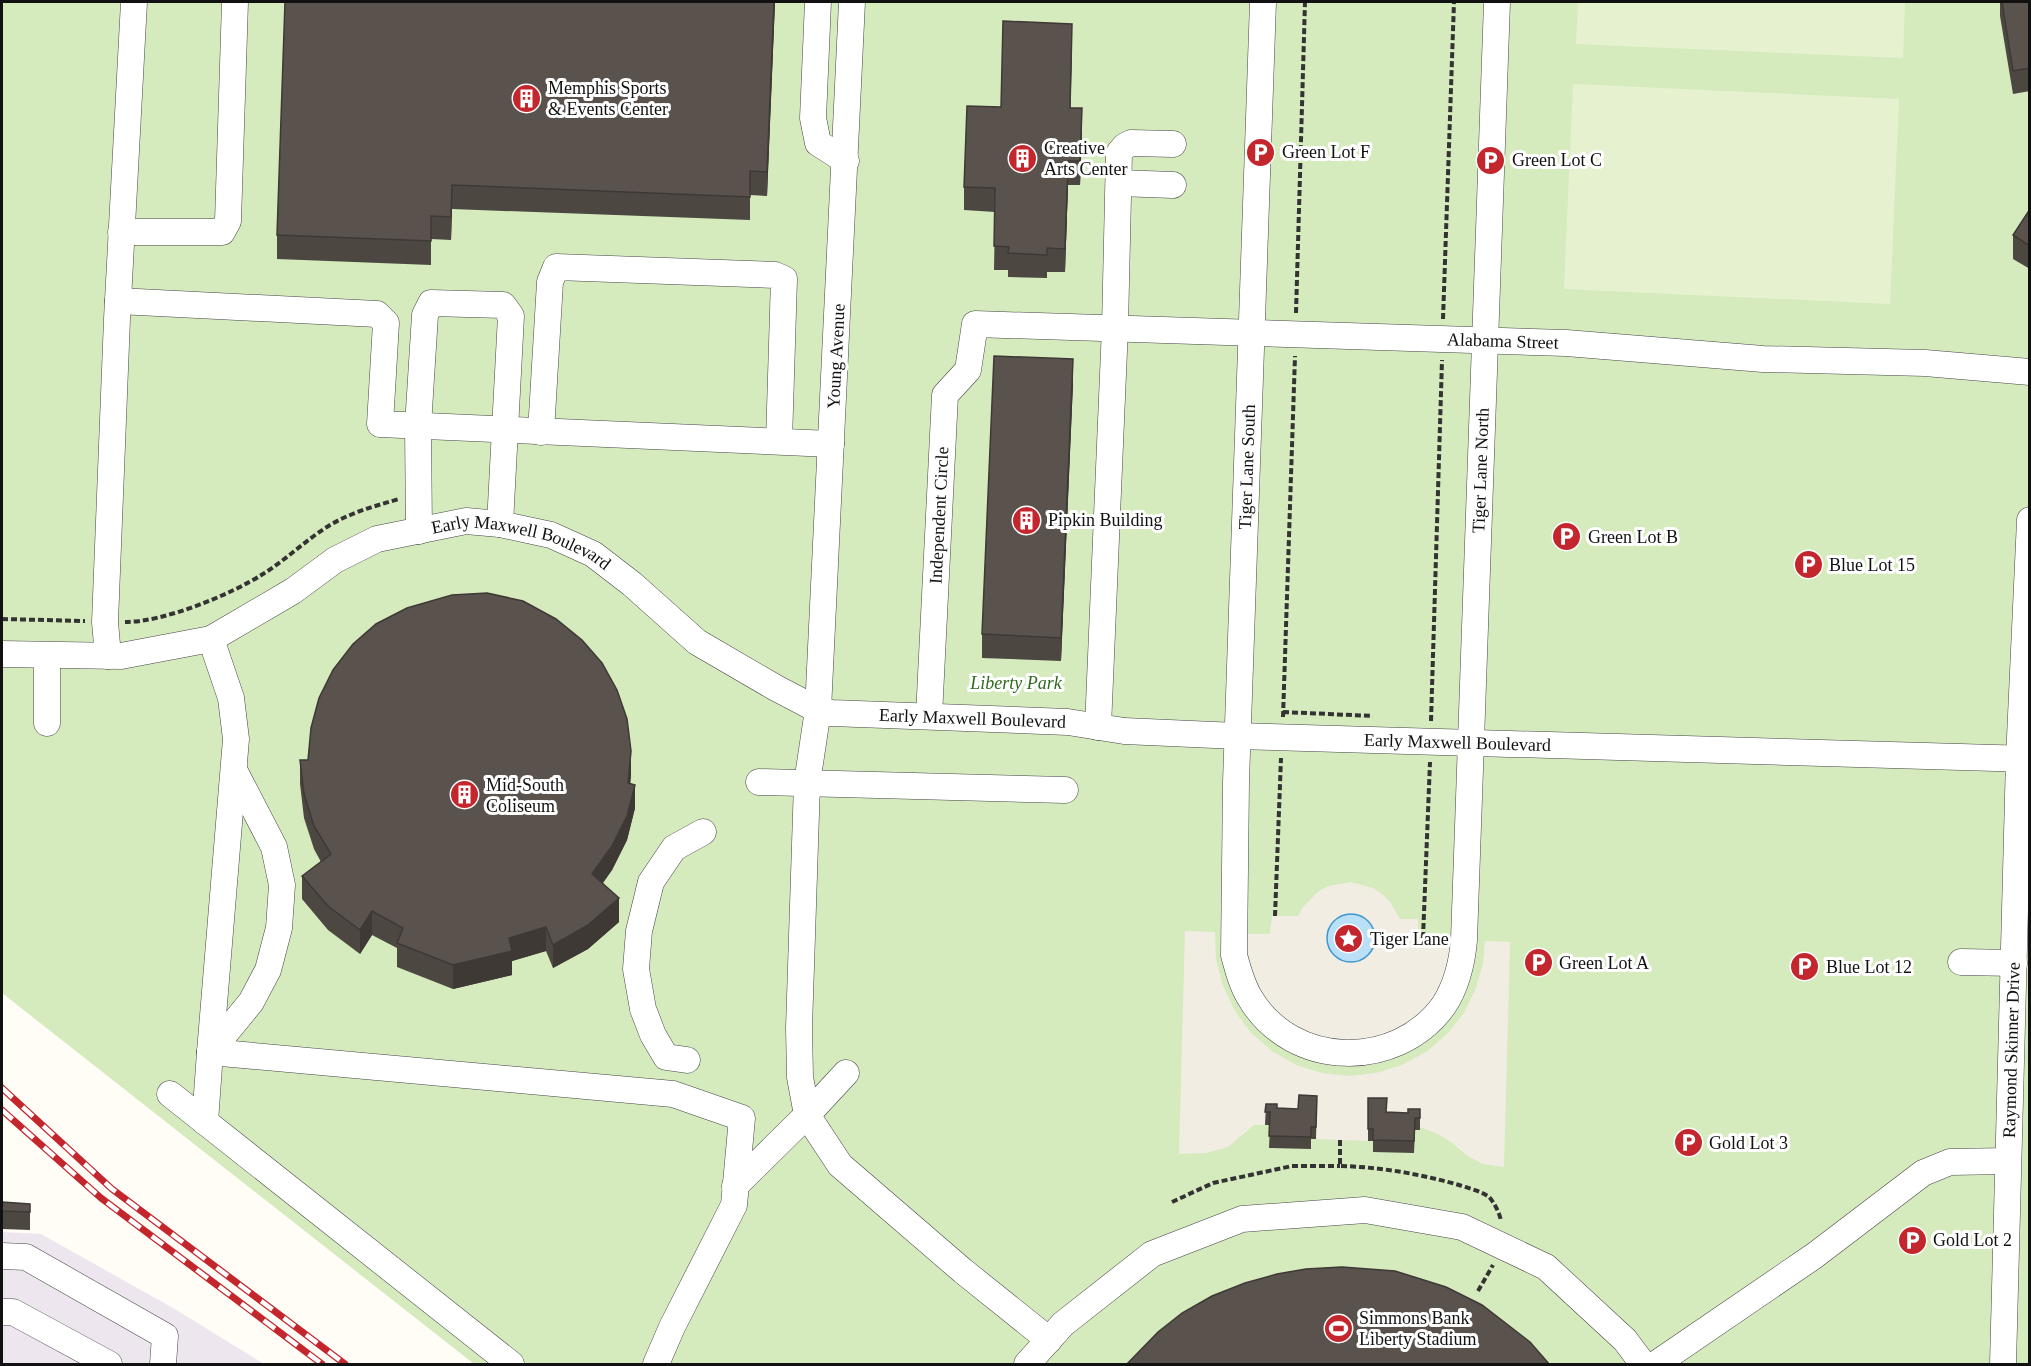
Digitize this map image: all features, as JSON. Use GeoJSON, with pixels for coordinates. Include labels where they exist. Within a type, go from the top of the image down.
{"type":"FeatureCollection","features":[{"type":"Feature","properties":{"kind":"street"},"geometry":{"type":"LineString","coordinates":[[108,656],[105,622],[121,232],[134,2]]}},
{"type":"Feature","properties":{"kind":"street"},"geometry":{"type":"LineString","coordinates":[[121,232],[222,232],[228,221],[235,2]]}},
{"type":"Feature","properties":{"kind":"street"},"geometry":{"type":"LineString","coordinates":[[818,2],[813,118],[818,143],[846,161]]}},
{"type":"Feature","properties":{"kind":"street","name":"Young Avenue"},"geometry":{"type":"LineString","coordinates":[[807,1115],[800,1077],[799,1028],[807,783],[818,710],[852,2]]}},
{"type":"Feature","properties":{"kind":"street","name":"Tiger Lane South"},"geometry":{"type":"LineString","coordinates":[[1263,2],[1237,736],[1234,955],[1240,977],[1250,998],[1263,1017],[1281,1032],[1300,1043],[1322,1051],[1344,1054],[1368,1053],[1390,1047],[1429,1022],[1444,1004],[1455,984],[1462,962],[1464,940]]}},
{"type":"Feature","properties":{"kind":"street","name":"Tiger Lane North"},"geometry":{"type":"LineString","coordinates":[[1464,940],[1497,2]]}},
{"type":"Feature","properties":{"kind":"street"},"geometry":{"type":"LineString","coordinates":[[1098,726],[1115,327],[1119,153],[1131,143],[1173,144]]}},
{"type":"Feature","properties":{"kind":"street"},"geometry":{"type":"LineString","coordinates":[[1119,183],[1173,185]]}},
{"type":"Feature","properties":{"kind":"street"},"geometry":{"type":"LineString","coordinates":[[541,432],[550,282],[556,267],[775,275],[784,279],[779,441]]}},
{"type":"Feature","properties":{"kind":"street"},"geometry":{"type":"LineString","coordinates":[[118,302],[377,314],[386,322],[380,424],[831,444]]}},
{"type":"Feature","properties":{"kind":"street"},"geometry":{"type":"LineString","coordinates":[[419,531],[418,426],[425,315],[431,303],[503,305],[511,316],[500,524]]}},
{"type":"Feature","properties":{"kind":"street","name":"Alabama Street"},"geometry":{"type":"LineString","coordinates":[[975,324],[1566,343],[1763,359],[1925,363],[2030,372]]}},
{"type":"Feature","properties":{"kind":"street","name":"Independent Circle"},"geometry":{"type":"LineString","coordinates":[[929,716],[945,395],[968,370],[975,324]]}},
{"type":"Feature","properties":{"kind":"street","name":"Raymond Skinner Drive"},"geometry":{"type":"LineString","coordinates":[[2003,1365],[2018,1250],[2008,1161],[2014,963],[2024,759],[2030,520]]}},
{"type":"Feature","properties":{"kind":"street","name":"Early Maxwell Boulevard"},"geometry":{"type":"LineString","coordinates":[[2,654],[121,656],[211,639],[293,591],[334,560],[377,539],[466,521],[500,524],[551,535],[593,554],[632,584],[697,642],[776,688],[818,710],[831,713],[1068,722],[1124,731],[1237,736],[1283,724],[1431,730],[1471,744],[2024,759]]}},
{"type":"Feature","properties":{"kind":"street"},"geometry":{"type":"LineString","coordinates":[[205,1122],[236,739],[231,698],[211,639]]}},
{"type":"Feature","properties":{"kind":"street"},"geometry":{"type":"LineString","coordinates":[[47,656],[47,723]]}},
{"type":"Feature","properties":{"kind":"street"},"geometry":{"type":"LineString","coordinates":[[210,1052],[251,1002],[268,970],[279,928],[282,885],[274,847],[234,770]]}},
{"type":"Feature","properties":{"kind":"street"},"geometry":{"type":"LineString","coordinates":[[759,782],[1065,790]]}},
{"type":"Feature","properties":{"kind":"street"},"geometry":{"type":"LineString","coordinates":[[687,1059],[666,1057],[643,1009],[636,969],[639,931],[651,882],[674,848],[703,832]]}},
{"type":"Feature","properties":{"kind":"street"},"geometry":{"type":"LineString","coordinates":[[1961,962],[2014,963]]}},
{"type":"Feature","properties":{"kind":"street"},"geometry":{"type":"LineString","coordinates":[[210,1052],[673,1094],[742,1118],[734,1205],[672,1327],[656,1365]]}},
{"type":"Feature","properties":{"kind":"street"},"geometry":{"type":"LineString","coordinates":[[735,1186],[846,1073]]}},
{"type":"Feature","properties":{"kind":"street"},"geometry":{"type":"LineString","coordinates":[[170,1094],[511,1365]]}},
{"type":"Feature","properties":{"kind":"street"},"geometry":{"type":"LineString","coordinates":[[807,1115],[840,1165],[1048,1340]]}},
{"type":"Feature","properties":{"kind":"street"},"geometry":{"type":"LineString","coordinates":[[1656,1365],[1814,1256],[1923,1173],[1950,1162],[2008,1161]]}},
{"type":"Feature","properties":{"kind":"street"},"geometry":{"type":"LineString","coordinates":[[1027,1365],[1063,1324],[1152,1254],[1242,1219],[1365,1210],[1462,1227],[1546,1267],[1625,1340],[1642,1365]]}},
{"type":"Feature","properties":{"kind":"street"},"geometry":{"type":"LineString","coordinates":[[2,1256],[26,1257],[165,1336],[163,1365]]}},
{"type":"Feature","properties":{"kind":"street"},"geometry":{"type":"LineString","coordinates":[[2,1312],[13,1312],[110,1365]]}},
{"type":"Feature","properties":{"kind":"path"},"geometry":{"type":"LineString","coordinates":[[1275,916],[1305,2]]}},
{"type":"Feature","properties":{"kind":"path"},"geometry":{"type":"LineString","coordinates":[[1423,938],[1454,2]]}},
{"type":"Feature","properties":{"kind":"path"},"geometry":{"type":"LineString","coordinates":[[2,619],[139,622],[205,603],[263,574],[330,525],[361,509],[403,498]]}},
{"type":"Feature","properties":{"kind":"path"},"geometry":{"type":"LineString","coordinates":[[1283,724],[1374,716]]}},
{"type":"Feature","properties":{"kind":"path"},"geometry":{"type":"LineString","coordinates":[[1420,717],[1431,730]]}},
{"type":"Feature","properties":{"kind":"path"},"geometry":{"type":"LineString","coordinates":[[1172,1202],[1213,1183],[1293,1167],[1340,1166]]}},
{"type":"Feature","properties":{"kind":"shaded area"},"geometry":{"type":"Polygon","coordinates":[[[1351,882],[1373,888],[1390,902],[1400,919],[1418,919],[1418,938],[1452,939],[1449,965],[1433,999],[1406,1025],[1371,1040],[1334,1041],[1299,1029],[1283,1018],[1270,1004],[1252,971],[1247,934],[1270,934],[1272,916],[1298,916],[1303,907],[1319,891],[1329,886],[1351,882]],[[1343,915],[1355,961],[1369,954],[1359,915],[1343,915]]]}},
{"type":"Feature","properties":{"kind":"shaded area"},"geometry":{"type":"Polygon","coordinates":[[[1185,931],[1215,932],[1216,960],[1223,986],[1235,1011],[1251,1033],[1272,1051],[1296,1065],[1322,1073],[1349,1076],[1376,1073],[1402,1065],[1426,1052],[1447,1034],[1464,1013],[1476,988],[1483,963],[1485,941],[1510,942],[1504,1167],[1483,1164],[1469,1157],[1438,1134],[1420,1127],[1419,1122],[1368,1141],[1316,1139],[1317,1108],[1298,1121],[1266,1116],[1265,1125],[1254,1125],[1228,1147],[1206,1153],[1179,1154],[1185,931]]]}},
{"type":"Feature","properties":{"kind":"shaded area"},"geometry":{"type":"Polygon","coordinates":[[[2,1232],[41,1234],[173,1308],[264,1364],[2,1364],[2,1232]]]}},
{"type":"Feature","properties":{"kind":"green space","name":"Liberty Park"},"geometry":{"type":"Polygon","coordinates":[[[2,2],[2029,2],[2029,1364],[474,1364],[2,993],[2,2]]]}},
{"type":"Feature","properties":{"kind":"green space"},"geometry":{"type":"Polygon","coordinates":[[[1578,2],[1905,2],[1903,58],[1576,44],[1578,2]]]}},
{"type":"Feature","properties":{"kind":"green space"},"geometry":{"type":"Polygon","coordinates":[[[1573,84],[1899,99],[1890,304],[1564,289],[1573,84]]]}},
{"type":"Feature","properties":{"kind":"water"},"geometry":{"type":"Polygon","coordinates":[[[1351,914],[1368,921],[1375,938],[1368,955],[1351,962],[1334,955],[1327,938],[1334,921],[1351,914]]]}},
{"type":"Feature","properties":{"kind":"building","name":"Memphis Sports & Events Center"},"geometry":{"type":"Polygon","coordinates":[[[285,2],[774,2],[767,172],[750,171],[750,197],[452,185],[451,217],[431,216],[431,241],[277,235],[285,2]]]}},
{"type":"Feature","properties":{"kind":"building"},"geometry":{"type":"Polygon","coordinates":[[[2002,2],[2030,2],[2030,68],[2013,71],[2002,2]]]}},
{"type":"Feature","properties":{"kind":"building","name":"Creative Arts Center"},"geometry":{"type":"Polygon","coordinates":[[[1003,21],[1072,24],[1070,108],[1082,108],[1080,161],[1068,161],[1065,249],[1047,248],[1047,255],[1008,253],[1009,247],[994,246],[995,188],[964,187],[967,106],[1001,107],[1003,21]]]}},
{"type":"Feature","properties":{"kind":"building"},"geometry":{"type":"Polygon","coordinates":[[[2030,209],[2030,246],[2013,235],[2030,209]]]}},
{"type":"Feature","properties":{"kind":"building","name":"Pipkin Building"},"geometry":{"type":"Polygon","coordinates":[[[994,356],[1073,359],[1061,638],[982,634],[994,356]]]}},
{"type":"Feature","properties":{"kind":"building","name":"Mid-South Coliseum"},"geometry":{"type":"Polygon","coordinates":[[[487,593],[523,601],[556,619],[582,640],[602,663],[617,690],[627,719],[631,751],[628,783],[635,785],[627,816],[612,846],[592,874],[619,898],[588,925],[553,945],[546,927],[509,938],[512,951],[453,965],[397,943],[403,928],[372,911],[360,930],[328,906],[302,876],[331,854],[314,826],[304,794],[300,760],[308,760],[311,728],[319,698],[333,670],[353,644],[376,624],[407,608],[452,595],[487,593]]]}},
{"type":"Feature","properties":{"kind":"building"},"geometry":{"type":"Polygon","coordinates":[[[1299,1095],[1317,1096],[1316,1127],[1311,1127],[1311,1137],[1269,1136],[1270,1112],[1265,1112],[1266,1104],[1277,1104],[1277,1108],[1298,1109],[1299,1095]]]}},
{"type":"Feature","properties":{"kind":"building"},"geometry":{"type":"Polygon","coordinates":[[[1368,1098],[1387,1098],[1386,1112],[1408,1113],[1408,1109],[1420,1109],[1420,1118],[1415,1118],[1414,1141],[1373,1140],[1373,1129],[1368,1129],[1368,1098]]]}},
{"type":"Feature","properties":{"kind":"building"},"geometry":{"type":"Polygon","coordinates":[[[2,1202],[30,1204],[30,1212],[2,1211],[2,1202]]]}},
{"type":"Feature","properties":{"kind":"building","name":"Simmons Bank Liberty Stadium"},"geometry":{"type":"Polygon","coordinates":[[[1342,1267],[1395,1271],[1446,1287],[1482,1305],[1530,1342],[1550,1365],[1126,1365],[1158,1332],[1182,1313],[1212,1296],[1277,1274],[1306,1269],[1342,1267]]]}},
{"type":"Feature","properties":{"kind":"railway"},"geometry":{"type":"LineString","coordinates":[[2,1088],[112,1189],[345,1364]]}},
{"type":"Feature","properties":{"kind":"railway"},"geometry":{"type":"LineString","coordinates":[[2,1110],[101,1198],[322,1364]]}},
{"type":"Feature","properties":{"kind":"place","name":"Memphis Sports & Events Center"},"geometry":{"type":"Point","coordinates":[527,98]}},
{"type":"Feature","properties":{"kind":"place","name":"Green Lot F"},"geometry":{"type":"Point","coordinates":[1261,152]}},
{"type":"Feature","properties":{"kind":"place","name":"Creative Arts Center"},"geometry":{"type":"Point","coordinates":[1023,158]}},
{"type":"Feature","properties":{"kind":"place","name":"Green Lot C"},"geometry":{"type":"Point","coordinates":[1491,160]}},
{"type":"Feature","properties":{"kind":"place","name":"Pipkin Building"},"geometry":{"type":"Point","coordinates":[1027,520]}},
{"type":"Feature","properties":{"kind":"place","name":"Green Lot B"},"geometry":{"type":"Point","coordinates":[1567,537]}},
{"type":"Feature","properties":{"kind":"place","name":"Blue Lot 15"},"geometry":{"type":"Point","coordinates":[1808,565]}},
{"type":"Feature","properties":{"kind":"place","name":"Mid-South Coliseum"},"geometry":{"type":"Point","coordinates":[465,795]}},
{"type":"Feature","properties":{"kind":"place","name":"Tiger Lane"},"geometry":{"type":"Point","coordinates":[1349,939]}},
{"type":"Feature","properties":{"kind":"place","name":"Green Lot A"},"geometry":{"type":"Point","coordinates":[1538,963]}},
{"type":"Feature","properties":{"kind":"place","name":"Blue Lot 12"},"geometry":{"type":"Point","coordinates":[1805,967]}},
{"type":"Feature","properties":{"kind":"place","name":"Gold Lot 3"},"geometry":{"type":"Point","coordinates":[1688,1143]}},
{"type":"Feature","properties":{"kind":"place","name":"Gold Lot 2"},"geometry":{"type":"Point","coordinates":[1912,1240]}},
{"type":"Feature","properties":{"kind":"place","name":"Simmons Bank Liberty Stadium"},"geometry":{"type":"Point","coordinates":[1338,1328]}}]}
